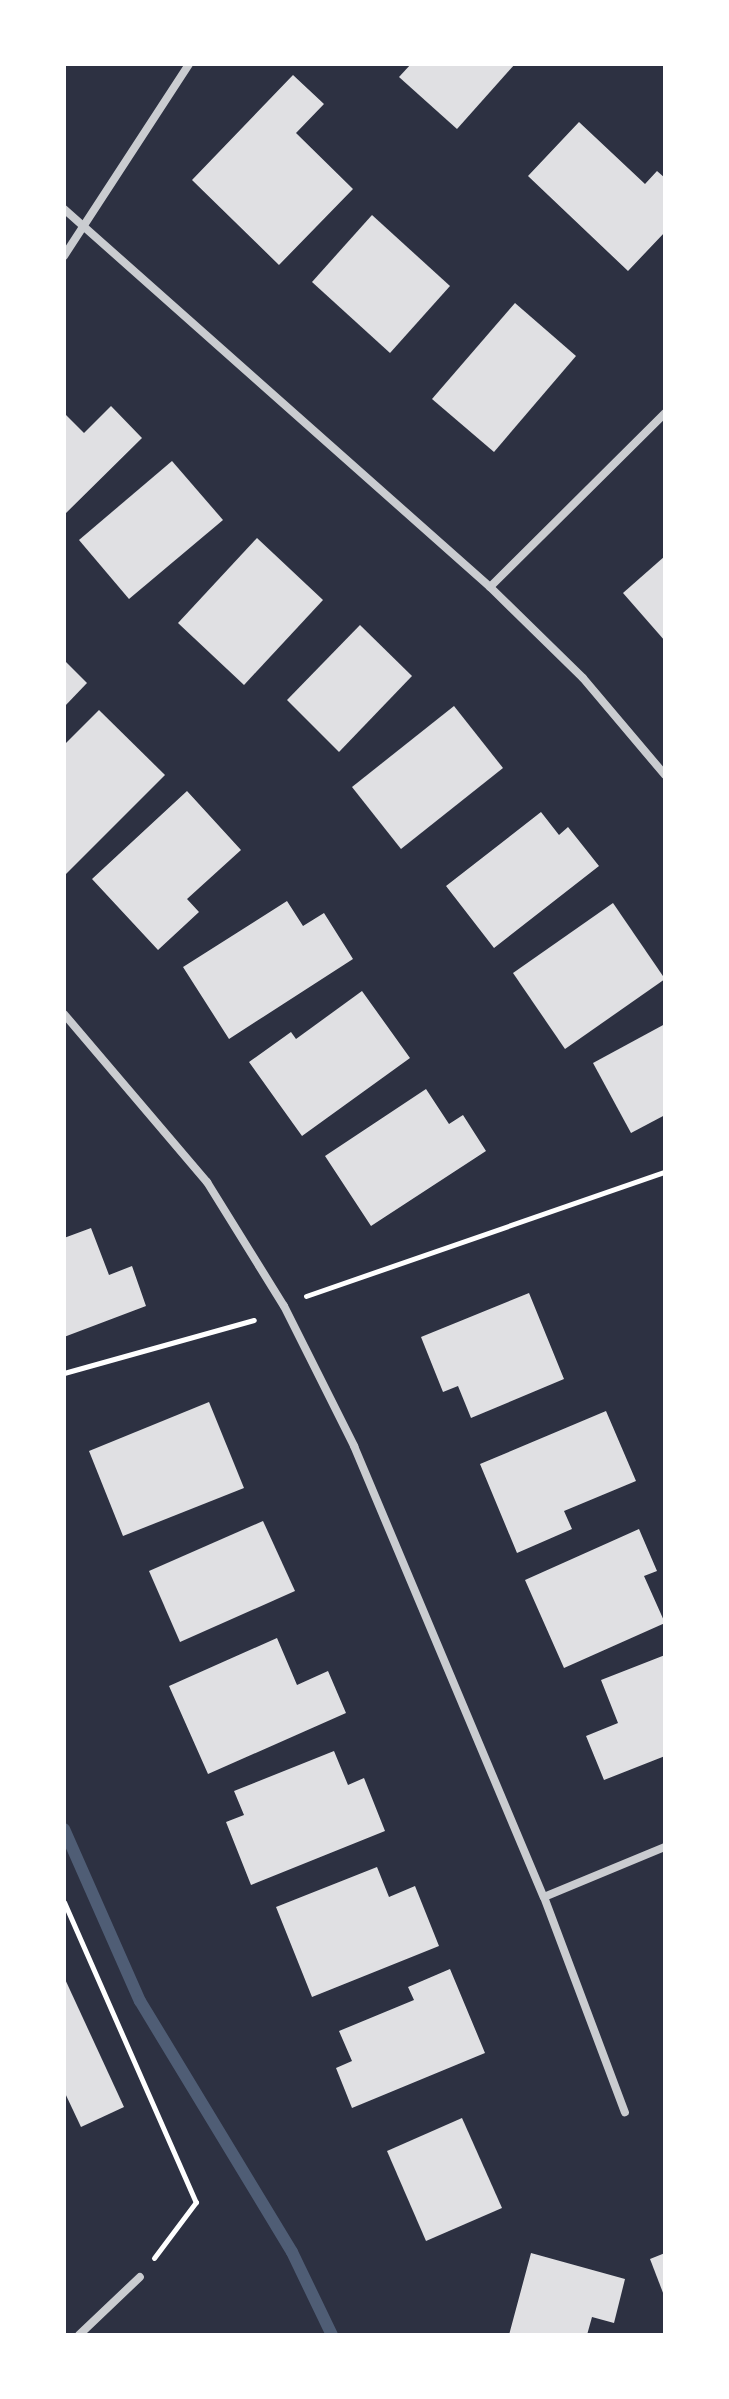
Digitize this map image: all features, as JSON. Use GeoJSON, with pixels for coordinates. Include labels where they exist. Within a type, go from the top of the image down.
{"type":"FeatureCollection","features":[{"type":"Feature","properties":{"kind":"street"},"geometry":{"type":"LineString","coordinates":[[64,256],[189,64]]}},
{"type":"Feature","properties":{"kind":"street"},"geometry":{"type":"LineString","coordinates":[[64,209],[490,587],[583,678],[665,775]]}},
{"type":"Feature","properties":{"kind":"street"},"geometry":{"type":"LineString","coordinates":[[490,587],[665,413]]}},
{"type":"Feature","properties":{"kind":"street"},"geometry":{"type":"LineString","coordinates":[[64,1014],[207,1182],[284,1306],[354,1446],[544,1897],[625,2112]]}},
{"type":"Feature","properties":{"kind":"street"},"geometry":{"type":"LineString","coordinates":[[544,1897],[665,1847]]}},
{"type":"Feature","properties":{"kind":"street"},"geometry":{"type":"LineString","coordinates":[[79,2335],[140,2277]]}},
{"type":"Feature","properties":{"kind":"path"},"geometry":{"type":"LineString","coordinates":[[306,1296],[665,1172]]}},
{"type":"Feature","properties":{"kind":"path"},"geometry":{"type":"LineString","coordinates":[[64,1373],[254,1320]]}},
{"type":"Feature","properties":{"kind":"path"},"geometry":{"type":"LineString","coordinates":[[64,1902],[196,2202],[140,2277]]}},
{"type":"Feature","properties":{"kind":"building"},"geometry":{"type":"Polygon","coordinates":[[[411,64],[515,64],[457,129],[399,77],[411,64]]]}},
{"type":"Feature","properties":{"kind":"building"},"geometry":{"type":"Polygon","coordinates":[[[293,75],[324,104],[296,133],[353,189],[279,265],[192,180],[293,75]]]}},
{"type":"Feature","properties":{"kind":"building"},"geometry":{"type":"Polygon","coordinates":[[[579,122],[645,184],[657,171],[665,178],[665,232],[628,271],[528,176],[579,122]]]}},
{"type":"Feature","properties":{"kind":"building"},"geometry":{"type":"Polygon","coordinates":[[[372,215],[450,286],[390,353],[312,282],[372,215]]]}},
{"type":"Feature","properties":{"kind":"building"},"geometry":{"type":"Polygon","coordinates":[[[515,303],[576,356],[494,452],[432,399],[515,303]]]}},
{"type":"Feature","properties":{"kind":"building"},"geometry":{"type":"Polygon","coordinates":[[[111,406],[142,438],[64,515],[64,413],[84,433],[111,406]]]}},
{"type":"Feature","properties":{"kind":"building"},"geometry":{"type":"Polygon","coordinates":[[[172,461],[223,520],[129,599],[79,540],[172,461]]]}},
{"type":"Feature","properties":{"kind":"building"},"geometry":{"type":"Polygon","coordinates":[[[257,538],[323,600],[244,685],[178,623],[257,538]]]}},
{"type":"Feature","properties":{"kind":"building"},"geometry":{"type":"Polygon","coordinates":[[[665,556],[665,641],[623,593],[665,556]]]}},
{"type":"Feature","properties":{"kind":"building"},"geometry":{"type":"Polygon","coordinates":[[[360,625],[412,676],[339,752],[287,700],[360,625]]]}},
{"type":"Feature","properties":{"kind":"building"},"geometry":{"type":"Polygon","coordinates":[[[64,660],[87,683],[64,707],[64,660]]]}},
{"type":"Feature","properties":{"kind":"building"},"geometry":{"type":"Polygon","coordinates":[[[454,706],[503,768],[401,849],[352,787],[454,706]]]}},
{"type":"Feature","properties":{"kind":"building"},"geometry":{"type":"Polygon","coordinates":[[[99,710],[165,775],[64,876],[64,745],[99,710]]]}},
{"type":"Feature","properties":{"kind":"building"},"geometry":{"type":"Polygon","coordinates":[[[187,791],[241,850],[187,899],[199,912],[158,950],[92,879],[187,791]]]}},
{"type":"Feature","properties":{"kind":"building"},"geometry":{"type":"Polygon","coordinates":[[[541,812],[559,835],[568,827],[599,866],[494,948],[446,886],[541,812]]]}},
{"type":"Feature","properties":{"kind":"building"},"geometry":{"type":"Polygon","coordinates":[[[287,901],[303,926],[324,913],[353,959],[229,1039],[183,967],[287,901]]]}},
{"type":"Feature","properties":{"kind":"building"},"geometry":{"type":"Polygon","coordinates":[[[613,903],[665,979],[565,1049],[513,973],[613,903]]]}},
{"type":"Feature","properties":{"kind":"building"},"geometry":{"type":"Polygon","coordinates":[[[362,991],[410,1058],[302,1136],[249,1062],[291,1032],[296,1039],[362,991]]]}},
{"type":"Feature","properties":{"kind":"building"},"geometry":{"type":"Polygon","coordinates":[[[665,1024],[665,1115],[631,1133],[593,1063],[665,1024]]]}},
{"type":"Feature","properties":{"kind":"building"},"geometry":{"type":"Polygon","coordinates":[[[426,1089],[449,1124],[463,1115],[486,1151],[371,1226],[325,1156],[426,1089]]]}},
{"type":"Feature","properties":{"kind":"building"},"geometry":{"type":"Polygon","coordinates":[[[91,1228],[109,1275],[132,1266],[146,1306],[64,1337],[64,1238],[91,1228]]]}},
{"type":"Feature","properties":{"kind":"building"},"geometry":{"type":"Polygon","coordinates":[[[529,1293],[564,1379],[471,1418],[458,1386],[443,1392],[421,1337],[529,1293]]]}},
{"type":"Feature","properties":{"kind":"building"},"geometry":{"type":"Polygon","coordinates":[[[209,1402],[244,1488],[123,1536],[89,1451],[209,1402]]]}},
{"type":"Feature","properties":{"kind":"building"},"geometry":{"type":"Polygon","coordinates":[[[606,1411],[636,1481],[564,1511],[572,1529],[517,1553],[480,1464],[606,1411]]]}},
{"type":"Feature","properties":{"kind":"building"},"geometry":{"type":"Polygon","coordinates":[[[263,1521],[295,1591],[180,1642],[149,1571],[263,1521]]]}},
{"type":"Feature","properties":{"kind":"building"},"geometry":{"type":"Polygon","coordinates":[[[639,1529],[657,1571],[644,1576],[665,1623],[564,1668],[525,1580],[639,1529]]]}},
{"type":"Feature","properties":{"kind":"building"},"geometry":{"type":"Polygon","coordinates":[[[277,1638],[297,1685],[328,1671],[346,1713],[208,1774],[169,1686],[277,1638]]]}},
{"type":"Feature","properties":{"kind":"building"},"geometry":{"type":"Polygon","coordinates":[[[665,1655],[665,1756],[604,1780],[586,1736],[618,1723],[601,1680],[665,1655]]]}},
{"type":"Feature","properties":{"kind":"building"},"geometry":{"type":"Polygon","coordinates":[[[334,1751],[348,1785],[364,1778],[385,1831],[251,1885],[226,1822],[244,1815],[234,1791],[334,1751]]]}},
{"type":"Feature","properties":{"kind":"building"},"geometry":{"type":"Polygon","coordinates":[[[377,1867],[389,1897],[415,1886],[439,1946],[312,1997],[276,1907],[377,1867]]]}},
{"type":"Feature","properties":{"kind":"building"},"geometry":{"type":"Polygon","coordinates":[[[450,1969],[485,2053],[352,2108],[336,2068],[352,2061],[339,2031],[414,2000],[408,1987],[450,1969]]]}},
{"type":"Feature","properties":{"kind":"building"},"geometry":{"type":"Polygon","coordinates":[[[64,1977],[124,2107],[81,2127],[64,2091],[64,1977]]]}},
{"type":"Feature","properties":{"kind":"building"},"geometry":{"type":"Polygon","coordinates":[[[462,2118],[502,2208],[426,2241],[387,2151],[462,2118]]]}},
{"type":"Feature","properties":{"kind":"building"},"geometry":{"type":"Polygon","coordinates":[[[531,2253],[625,2279],[614,2323],[592,2317],[587,2335],[509,2335],[531,2253]]]}},
{"type":"Feature","properties":{"kind":"building"},"geometry":{"type":"Polygon","coordinates":[[[665,2253],[665,2298],[650,2259],[665,2253]]]}},
{"type":"Feature","properties":{"kind":"waterway"},"geometry":{"type":"LineString","coordinates":[[64,1829],[140,2001],[292,2252],[332,2335]]}}]}
